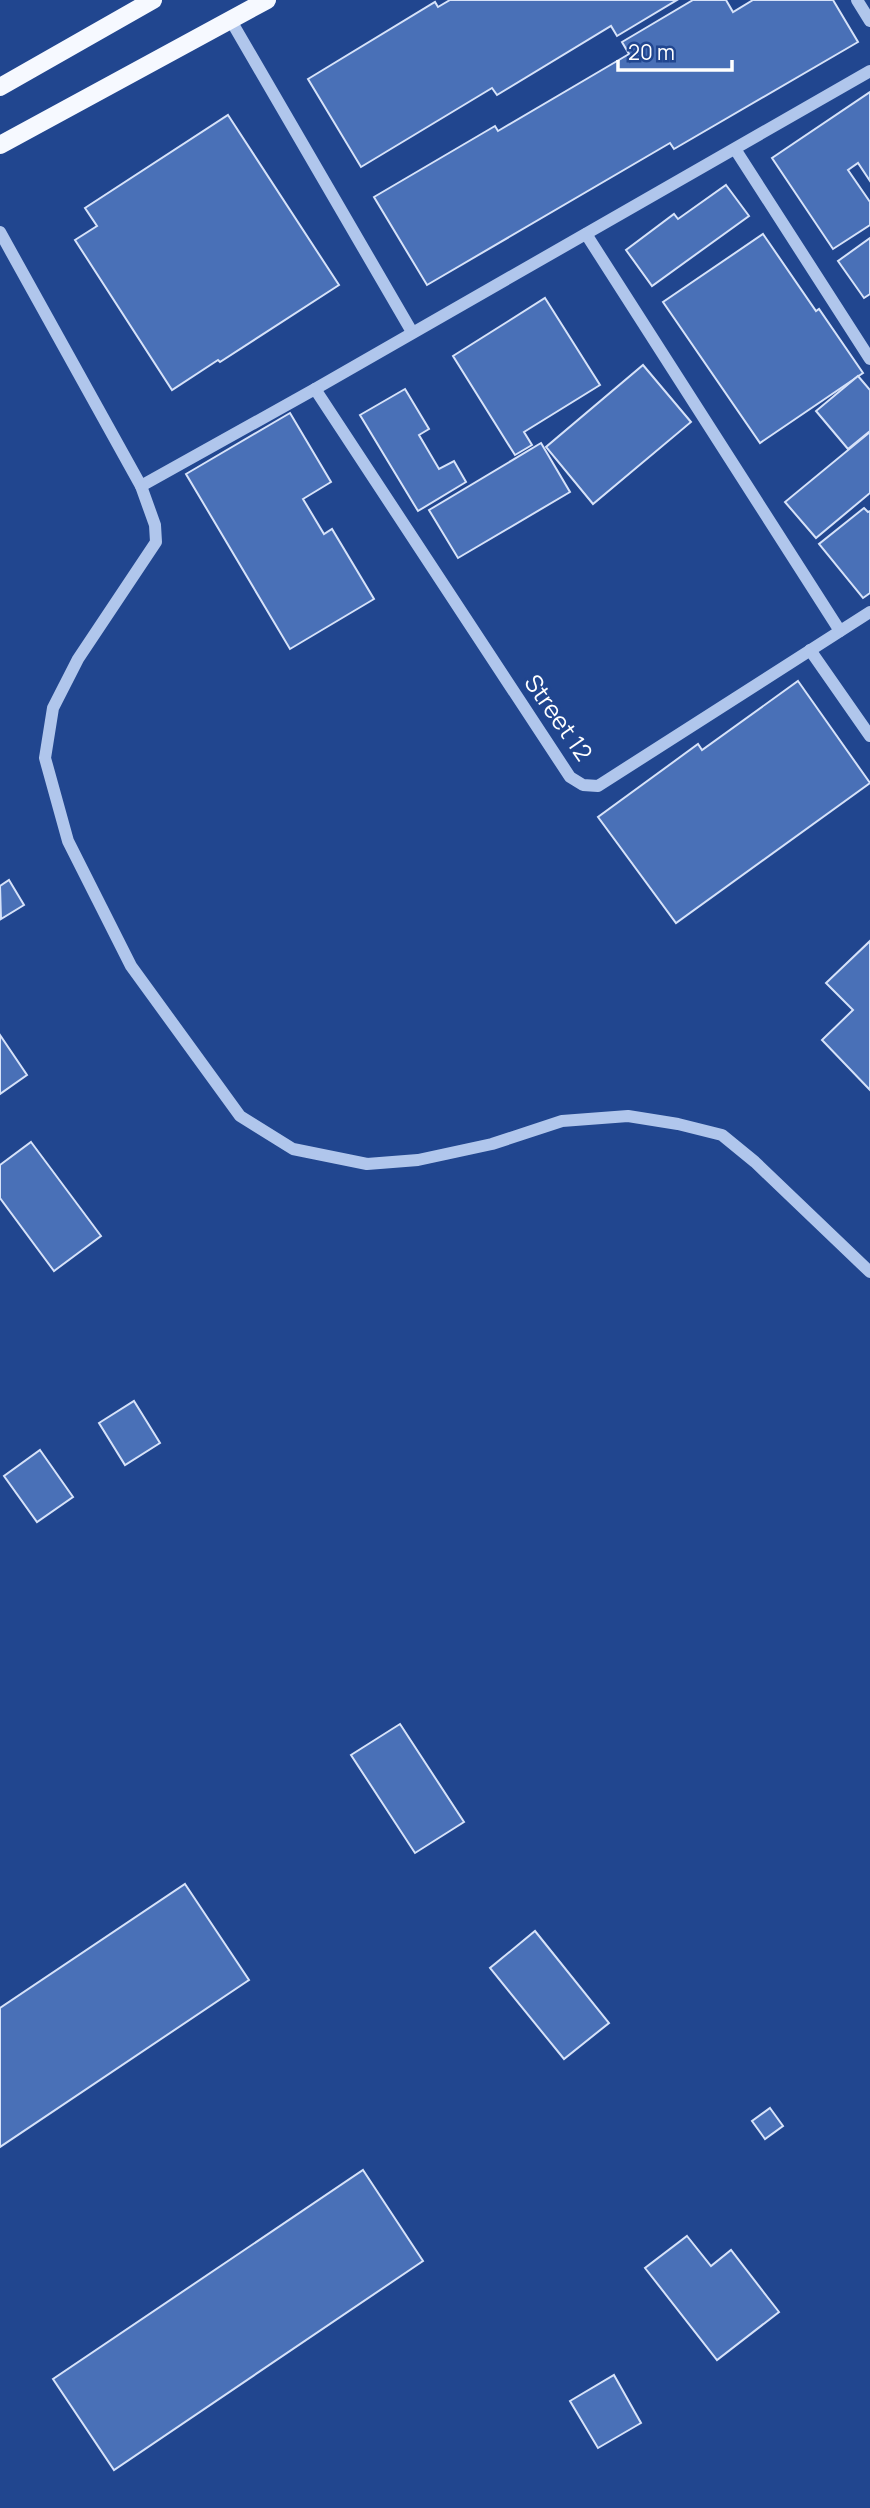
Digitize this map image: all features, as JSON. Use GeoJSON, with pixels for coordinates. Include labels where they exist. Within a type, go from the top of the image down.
{"type":"FeatureCollection","features":[{"type":"Feature","properties":{"kind":"main road"},"geometry":{"type":"LineString","coordinates":[[0,87],[153,0]]}},
{"type":"Feature","properties":{"kind":"main road"},"geometry":{"type":"LineString","coordinates":[[0,145],[267,0]]}},
{"type":"Feature","properties":{"kind":"street"},"geometry":{"type":"LineString","coordinates":[[857,0],[870,21]]}},
{"type":"Feature","properties":{"kind":"street"},"geometry":{"type":"LineString","coordinates":[[230,19],[412,332]]}},
{"type":"Feature","properties":{"kind":"street"},"geometry":{"type":"LineString","coordinates":[[141,486],[870,72]]}},
{"type":"Feature","properties":{"kind":"street"},"geometry":{"type":"LineString","coordinates":[[735,149],[870,359]]}},
{"type":"Feature","properties":{"kind":"street"},"geometry":{"type":"LineString","coordinates":[[0,232],[141,486],[155,525],[156,542],[78,659],[53,708],[45,758],[68,841],[131,967],[240,1116],[293,1149],[367,1164],[418,1160],[492,1144],[562,1121],[628,1115],[678,1124],[722,1135],[755,1162],[870,1272]]}},
{"type":"Feature","properties":{"kind":"street"},"geometry":{"type":"LineString","coordinates":[[586,234],[840,631]]}},
{"type":"Feature","properties":{"kind":"street","name":"Street 12"},"geometry":{"type":"LineString","coordinates":[[315,389],[570,777],[583,785],[598,786],[870,612]]}},
{"type":"Feature","properties":{"kind":"street"},"geometry":{"type":"LineString","coordinates":[[810,650],[870,736]]}},
{"type":"Feature","properties":{"kind":"building"},"geometry":{"type":"Polygon","coordinates":[[[450,0],[677,0],[617,36],[611,26],[497,95],[492,88],[361,167],[308,79],[435,2],[438,7],[450,0]]]}},
{"type":"Feature","properties":{"kind":"building"},"geometry":{"type":"Polygon","coordinates":[[[693,0],[726,0],[733,12],[753,0],[833,0],[858,42],[674,149],[670,143],[427,285],[374,197],[495,126],[498,131],[629,54],[622,42],[693,0]]]}},
{"type":"Feature","properties":{"kind":"building"},"geometry":{"type":"Polygon","coordinates":[[[870,92],[870,181],[858,163],[848,170],[870,202],[870,225],[833,249],[772,158],[870,92]]]}},
{"type":"Feature","properties":{"kind":"building"},"geometry":{"type":"Polygon","coordinates":[[[228,115],[339,285],[172,390],[75,240],[97,226],[85,208],[228,115]]]}},
{"type":"Feature","properties":{"kind":"building"},"geometry":{"type":"Polygon","coordinates":[[[726,185],[749,216],[652,286],[626,250],[674,214],[678,219],[726,185]]]}},
{"type":"Feature","properties":{"kind":"building"},"geometry":{"type":"Polygon","coordinates":[[[763,234],[863,373],[760,443],[663,302],[763,234]]]}},
{"type":"Feature","properties":{"kind":"building"},"geometry":{"type":"Polygon","coordinates":[[[870,238],[870,294],[864,298],[838,261],[870,238]]]}},
{"type":"Feature","properties":{"kind":"building"},"geometry":{"type":"Polygon","coordinates":[[[545,298],[600,385],[524,432],[532,445],[515,455],[453,356],[545,298]]]}},
{"type":"Feature","properties":{"kind":"building"},"geometry":{"type":"Polygon","coordinates":[[[643,365],[691,422],[593,504],[546,447],[643,365]]]}},
{"type":"Feature","properties":{"kind":"building"},"geometry":{"type":"Polygon","coordinates":[[[858,376],[870,390],[870,431],[848,449],[816,411],[858,376]]]}},
{"type":"Feature","properties":{"kind":"building"},"geometry":{"type":"Polygon","coordinates":[[[405,389],[429,429],[419,435],[439,469],[454,461],[466,482],[418,511],[360,415],[405,389]]]}},
{"type":"Feature","properties":{"kind":"building"},"geometry":{"type":"Polygon","coordinates":[[[290,413],[331,482],[303,499],[324,534],[332,529],[374,599],[290,649],[186,474],[290,413]]]}},
{"type":"Feature","properties":{"kind":"building"},"geometry":{"type":"Polygon","coordinates":[[[870,432],[870,493],[816,538],[785,502],[870,432]]]}},
{"type":"Feature","properties":{"kind":"building"},"geometry":{"type":"Polygon","coordinates":[[[541,443],[570,492],[458,558],[429,510],[541,443]]]}},
{"type":"Feature","properties":{"kind":"building"},"geometry":{"type":"Polygon","coordinates":[[[864,508],[870,511],[870,593],[863,598],[819,544],[864,508]]]}},
{"type":"Feature","properties":{"kind":"building"},"geometry":{"type":"Polygon","coordinates":[[[798,681],[870,783],[676,923],[598,817],[698,744],[702,750],[798,681]]]}},
{"type":"Feature","properties":{"kind":"building"},"geometry":{"type":"Polygon","coordinates":[[[9,880],[24,905],[1,919],[0,886],[9,880]]]}},
{"type":"Feature","properties":{"kind":"building"},"geometry":{"type":"Polygon","coordinates":[[[870,941],[870,1090],[822,1040],[853,1010],[826,983],[870,941]]]}},
{"type":"Feature","properties":{"kind":"building"},"geometry":{"type":"Polygon","coordinates":[[[0,1035],[27,1075],[0,1094],[0,1035]]]}},
{"type":"Feature","properties":{"kind":"building"},"geometry":{"type":"Polygon","coordinates":[[[31,1142],[101,1236],[54,1271],[0,1198],[0,1165],[31,1142]]]}},
{"type":"Feature","properties":{"kind":"building"},"geometry":{"type":"Polygon","coordinates":[[[134,1401],[160,1443],[125,1465],[99,1423],[134,1401]]]}},
{"type":"Feature","properties":{"kind":"building"},"geometry":{"type":"Polygon","coordinates":[[[40,1450],[73,1497],[37,1522],[4,1476],[40,1450]]]}},
{"type":"Feature","properties":{"kind":"building"},"geometry":{"type":"Polygon","coordinates":[[[400,1724],[464,1822],[415,1853],[351,1755],[400,1724]]]}},
{"type":"Feature","properties":{"kind":"building"},"geometry":{"type":"Polygon","coordinates":[[[185,1884],[249,1980],[0,2147],[0,2008],[185,1884]]]}},
{"type":"Feature","properties":{"kind":"building"},"geometry":{"type":"Polygon","coordinates":[[[535,1931],[609,2023],[564,2059],[490,1968],[535,1931]]]}},
{"type":"Feature","properties":{"kind":"building"},"geometry":{"type":"Polygon","coordinates":[[[770,2108],[783,2126],[765,2139],[752,2121],[770,2108]]]}},
{"type":"Feature","properties":{"kind":"building"},"geometry":{"type":"Polygon","coordinates":[[[363,2170],[423,2261],[114,2470],[53,2379],[363,2170]]]}},
{"type":"Feature","properties":{"kind":"building"},"geometry":{"type":"Polygon","coordinates":[[[687,2236],[711,2266],[731,2250],[779,2312],[717,2360],[645,2268],[687,2236]]]}},
{"type":"Feature","properties":{"kind":"building"},"geometry":{"type":"Polygon","coordinates":[[[614,2375],[641,2423],[598,2448],[570,2401],[614,2375]]]}}]}
